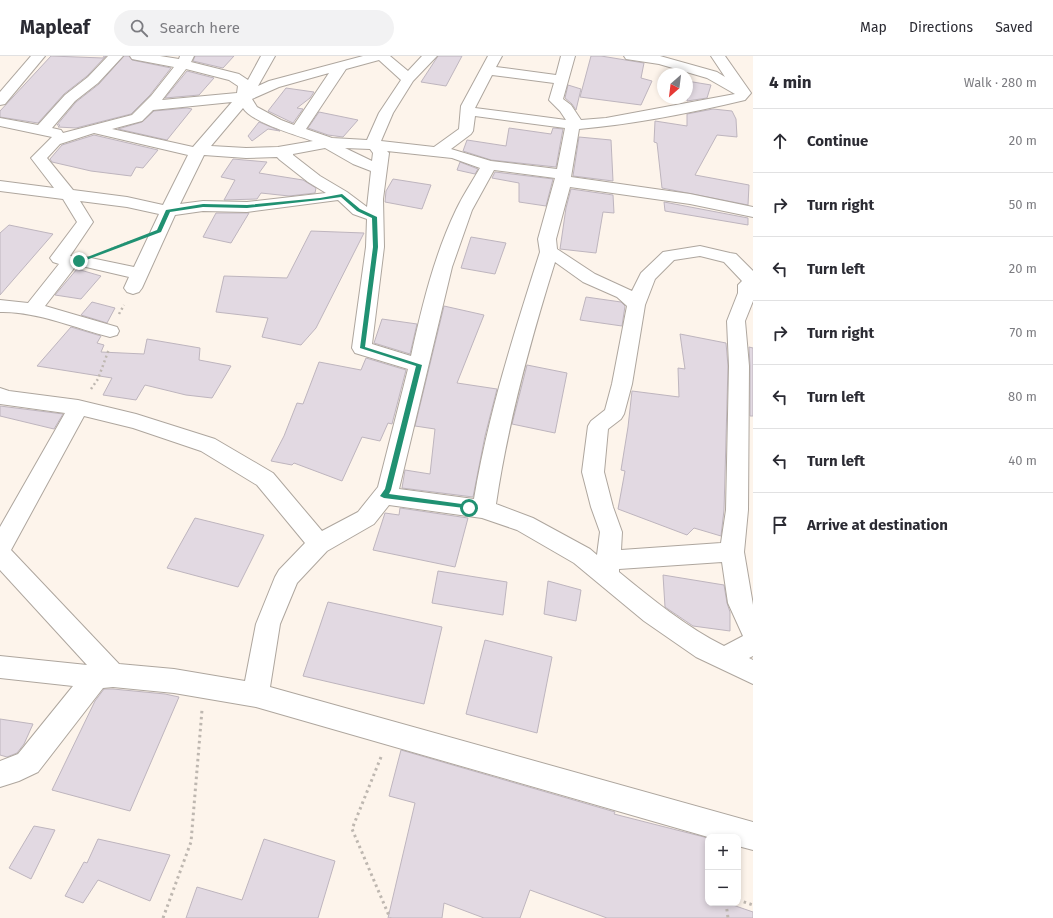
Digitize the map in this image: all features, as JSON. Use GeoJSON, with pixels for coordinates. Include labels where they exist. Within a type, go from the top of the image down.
{"type":"FeatureCollection","features":[{"type":"Feature","properties":{"kind":"street"},"geometry":{"type":"LineString","coordinates":[[0,101],[38,56]]}},
{"type":"Feature","properties":{"kind":"street"},"geometry":{"type":"LineString","coordinates":[[42,130],[70,98],[92,80],[116,56]]}},
{"type":"Feature","properties":{"kind":"street"},"geometry":{"type":"LineString","coordinates":[[137,56],[185,60],[234,77],[245,84],[244,97],[251,110],[276,123],[298,130],[329,143],[358,161],[379,169]]}},
{"type":"Feature","properties":{"kind":"street"},"geometry":{"type":"LineString","coordinates":[[29,173],[66,194],[78,209],[85,222],[58,258],[74,261],[136,281],[168,211],[198,152],[244,97],[268,56]]}},
{"type":"Feature","properties":{"kind":"street"},"geometry":{"type":"LineString","coordinates":[[149,106],[244,97],[274,84],[324,70],[342,61],[378,56]]}},
{"type":"Feature","properties":{"kind":"street"},"geometry":{"type":"LineString","coordinates":[[382,56],[408,79]]}},
{"type":"Feature","properties":{"kind":"street"},"geometry":{"type":"LineString","coordinates":[[373,143],[386,113],[408,79],[430,56]]}},
{"type":"Feature","properties":{"kind":"street"},"geometry":{"type":"LineString","coordinates":[[437,152],[466,131],[468,106],[495,56]]}},
{"type":"Feature","properties":{"kind":"street"},"geometry":{"type":"LineString","coordinates":[[484,509],[490,466],[507,391],[522,336],[549,252],[546,239],[553,221],[563,178],[568,141],[574,121],[566,108],[556,100],[568,56]]}},
{"type":"Feature","properties":{"kind":"street"},"geometry":{"type":"LineString","coordinates":[[631,56],[660,60],[712,75],[748,98]]}},
{"type":"Feature","properties":{"kind":"street"},"geometry":{"type":"LineString","coordinates":[[718,56],[748,98]]}},
{"type":"Feature","properties":{"kind":"street"},"geometry":{"type":"LineString","coordinates":[[0,186],[29,173],[55,141],[73,134],[137,118],[165,88],[185,60]]}},
{"type":"Feature","properties":{"kind":"street"},"geometry":{"type":"LineString","coordinates":[[298,130],[342,61]]}},
{"type":"Feature","properties":{"kind":"street"},"geometry":{"type":"LineString","coordinates":[[488,70],[562,80]]}},
{"type":"Feature","properties":{"kind":"street"},"geometry":{"type":"LineString","coordinates":[[165,88],[202,101],[230,114]]}},
{"type":"Feature","properties":{"kind":"street"},"geometry":{"type":"LineString","coordinates":[[467,111],[573,125],[606,122],[740,97],[748,98]]}},
{"type":"Feature","properties":{"kind":"street"},"geometry":{"type":"LineString","coordinates":[[0,122],[73,134]]}},
{"type":"Feature","properties":{"kind":"street"},"geometry":{"type":"LineString","coordinates":[[96,129],[198,152],[246,154],[285,151],[329,143],[373,143],[456,154],[462,159],[563,178],[690,199],[753,212]]}},
{"type":"Feature","properties":{"kind":"street"},"geometry":{"type":"LineString","coordinates":[[373,143],[381,153],[374,199],[375,247],[362,348],[419,365]]}},
{"type":"Feature","properties":{"kind":"street"},"geometry":{"type":"LineString","coordinates":[[285,151],[285,158],[294,165],[342,195],[358,210],[375,217]]}},
{"type":"Feature","properties":{"kind":"street"},"geometry":{"type":"LineString","coordinates":[[256,695],[268,624],[287,577],[319,544],[366,518],[388,490],[439,283],[452,240],[465,210],[489,164]]}},
{"type":"Feature","properties":{"kind":"street"},"geometry":{"type":"LineString","coordinates":[[29,173],[66,194],[127,202],[168,211],[203,206],[247,207],[320,199],[342,195]]}},
{"type":"Feature","properties":{"kind":"street"},"geometry":{"type":"LineString","coordinates":[[608,568],[611,532],[602,507],[593,472],[598,426],[614,414],[622,384],[636,305],[647,277],[669,256],[700,251],[730,258],[753,281]]}},
{"type":"Feature","properties":{"kind":"street"},"geometry":{"type":"LineString","coordinates":[[549,252],[562,259],[589,278],[623,294],[636,305]]}},
{"type":"Feature","properties":{"kind":"street"},"geometry":{"type":"LineString","coordinates":[[735,263],[753,255]]}},
{"type":"Feature","properties":{"kind":"street"},"geometry":{"type":"LineString","coordinates":[[32,310],[74,261]]}},
{"type":"Feature","properties":{"kind":"street"},"geometry":{"type":"LineString","coordinates":[[753,284],[747,285],[747,293],[736,321],[739,366],[737,510],[732,552],[740,603],[753,632]]}},
{"type":"Feature","properties":{"kind":"street"},"geometry":{"type":"LineString","coordinates":[[0,306],[4,305],[32,310],[110,331]]}},
{"type":"Feature","properties":{"kind":"street"},"geometry":{"type":"LineString","coordinates":[[0,395],[4,398],[78,407],[136,422],[208,445],[265,479],[319,544]]}},
{"type":"Feature","properties":{"kind":"street"},"geometry":{"type":"LineString","coordinates":[[0,548],[78,407]]}},
{"type":"Feature","properties":{"kind":"street"},"geometry":{"type":"LineString","coordinates":[[384,496],[484,509],[525,524],[582,556],[608,568],[653,614],[705,649],[753,673]]}},
{"type":"Feature","properties":{"kind":"street"},"geometry":{"type":"LineString","coordinates":[[608,568],[732,552]]}},
{"type":"Feature","properties":{"kind":"street"},"geometry":{"type":"LineString","coordinates":[[0,554],[105,676]]}},
{"type":"Feature","properties":{"kind":"street"},"geometry":{"type":"LineString","coordinates":[[725,659],[753,643]]}},
{"type":"Feature","properties":{"kind":"street"},"geometry":{"type":"LineString","coordinates":[[0,667],[174,681],[256,695],[753,836]]}},
{"type":"Feature","properties":{"kind":"street"},"geometry":{"type":"LineString","coordinates":[[0,774],[28,763],[105,676]]}},
{"type":"Feature","properties":{"kind":"path"},"geometry":{"type":"LineString","coordinates":[[74,261],[159,231]]}},
{"type":"Feature","properties":{"kind":"path"},"geometry":{"type":"LineString","coordinates":[[163,918],[191,842],[204,687]]}},
{"type":"Feature","properties":{"kind":"path"},"geometry":{"type":"LineString","coordinates":[[390,734],[352,829],[390,918]]}},
{"type":"Feature","properties":{"kind":"path"},"geometry":{"type":"LineString","coordinates":[[741,901],[753,905]]}},
{"type":"Feature","properties":{"kind":"path"},"geometry":{"type":"LineString","coordinates":[[726,906],[728,918]]}},
{"type":"Feature","properties":{"kind":"building"},"geometry":{"type":"Polygon","coordinates":[[[51,56],[103,58],[106,56],[87,76],[64,94],[38,123],[0,117],[0,111],[51,56]]]}},
{"type":"Feature","properties":{"kind":"building"},"geometry":{"type":"Polygon","coordinates":[[[124,56],[129,56],[132,60],[171,68],[150,95],[131,114],[76,128],[58,127],[60,125],[57,125],[76,102],[99,84],[124,56]]]}},
{"type":"Feature","properties":{"kind":"building"},"geometry":{"type":"Polygon","coordinates":[[[195,56],[234,56],[223,68],[193,61],[195,56]]]}},
{"type":"Feature","properties":{"kind":"building"},"geometry":{"type":"Polygon","coordinates":[[[438,56],[462,56],[446,86],[421,82],[438,56]]]}},
{"type":"Feature","properties":{"kind":"building"},"geometry":{"type":"Polygon","coordinates":[[[591,56],[601,56],[644,63],[641,78],[652,81],[641,105],[580,97],[591,56]]]}},
{"type":"Feature","properties":{"kind":"building"},"geometry":{"type":"Polygon","coordinates":[[[187,71],[214,78],[199,95],[165,98],[187,71]]]}},
{"type":"Feature","properties":{"kind":"building"},"geometry":{"type":"Polygon","coordinates":[[[693,82],[711,85],[707,98],[693,100],[693,82]]]}},
{"type":"Feature","properties":{"kind":"building"},"geometry":{"type":"Polygon","coordinates":[[[568,85],[581,89],[576,110],[565,98],[568,85]]]}},
{"type":"Feature","properties":{"kind":"building"},"geometry":{"type":"Polygon","coordinates":[[[286,88],[314,92],[310,98],[297,108],[303,109],[293,123],[268,111],[286,88]]]}},
{"type":"Feature","properties":{"kind":"building"},"geometry":{"type":"Polygon","coordinates":[[[187,108],[192,109],[167,140],[118,129],[142,122],[154,111],[187,108]]]}},
{"type":"Feature","properties":{"kind":"building"},"geometry":{"type":"Polygon","coordinates":[[[713,109],[732,111],[736,119],[737,137],[717,135],[695,175],[749,185],[748,205],[662,188],[657,143],[654,142],[655,121],[687,126],[687,114],[713,109]]]}},
{"type":"Feature","properties":{"kind":"building"},"geometry":{"type":"Polygon","coordinates":[[[319,112],[358,120],[343,137],[328,135],[308,128],[319,112]]]}},
{"type":"Feature","properties":{"kind":"building"},"geometry":{"type":"Polygon","coordinates":[[[259,122],[280,131],[268,129],[252,141],[248,136],[259,122]]]}},
{"type":"Feature","properties":{"kind":"building"},"geometry":{"type":"Polygon","coordinates":[[[509,128],[551,134],[553,128],[563,129],[556,167],[491,160],[463,151],[467,140],[506,146],[509,128]]]}},
{"type":"Feature","properties":{"kind":"building"},"geometry":{"type":"Polygon","coordinates":[[[94,135],[158,150],[143,168],[136,167],[131,176],[91,171],[52,162],[50,159],[62,145],[94,135]]]}},
{"type":"Feature","properties":{"kind":"building"},"geometry":{"type":"Polygon","coordinates":[[[579,137],[611,140],[613,181],[573,176],[579,137]]]}},
{"type":"Feature","properties":{"kind":"building"},"geometry":{"type":"Polygon","coordinates":[[[233,159],[267,162],[259,173],[303,180],[316,188],[315,193],[289,196],[261,193],[257,199],[224,200],[235,180],[221,177],[233,159]]]}},
{"type":"Feature","properties":{"kind":"building"},"geometry":{"type":"Polygon","coordinates":[[[460,162],[478,169],[475,174],[457,170],[460,162]]]}},
{"type":"Feature","properties":{"kind":"building"},"geometry":{"type":"Polygon","coordinates":[[[495,172],[553,179],[546,206],[519,202],[519,183],[492,178],[495,172]]]}},
{"type":"Feature","properties":{"kind":"building"},"geometry":{"type":"Polygon","coordinates":[[[393,179],[431,185],[422,209],[385,202],[386,191],[393,179]]]}},
{"type":"Feature","properties":{"kind":"building"},"geometry":{"type":"Polygon","coordinates":[[[571,189],[613,195],[614,213],[603,212],[596,253],[560,249],[566,208],[571,189]]]}},
{"type":"Feature","properties":{"kind":"building"},"geometry":{"type":"Polygon","coordinates":[[[664,202],[748,218],[748,225],[665,211],[664,202]]]}},
{"type":"Feature","properties":{"kind":"building"},"geometry":{"type":"Polygon","coordinates":[[[216,213],[249,213],[231,243],[203,237],[216,213]]]}},
{"type":"Feature","properties":{"kind":"building"},"geometry":{"type":"Polygon","coordinates":[[[9,225],[53,234],[0,295],[0,233],[9,225]]]}},
{"type":"Feature","properties":{"kind":"building"},"geometry":{"type":"Polygon","coordinates":[[[311,231],[364,233],[316,328],[301,345],[262,337],[268,318],[216,312],[224,276],[287,278],[311,231]]]}},
{"type":"Feature","properties":{"kind":"building"},"geometry":{"type":"Polygon","coordinates":[[[471,237],[506,243],[495,274],[461,268],[471,237]]]}},
{"type":"Feature","properties":{"kind":"building"},"geometry":{"type":"Polygon","coordinates":[[[77,269],[101,276],[81,299],[55,295],[77,269]]]}},
{"type":"Feature","properties":{"kind":"building"},"geometry":{"type":"Polygon","coordinates":[[[586,297],[621,302],[625,306],[622,326],[580,320],[586,297]]]}},
{"type":"Feature","properties":{"kind":"building"},"geometry":{"type":"Polygon","coordinates":[[[92,302],[115,308],[107,323],[81,315],[92,302]]]}},
{"type":"Feature","properties":{"kind":"building"},"geometry":{"type":"Polygon","coordinates":[[[444,306],[484,315],[457,383],[497,389],[485,436],[473,497],[402,488],[405,470],[430,474],[435,429],[415,426],[444,306]]]}},
{"type":"Feature","properties":{"kind":"building"},"geometry":{"type":"Polygon","coordinates":[[[382,319],[417,324],[410,354],[374,343],[382,319]]]}},
{"type":"Feature","properties":{"kind":"building"},"geometry":{"type":"Polygon","coordinates":[[[71,327],[101,336],[97,343],[104,345],[101,352],[144,354],[147,339],[200,348],[199,360],[231,366],[212,398],[186,395],[145,385],[136,400],[103,395],[112,378],[37,366],[71,327]]]}},
{"type":"Feature","properties":{"kind":"building"},"geometry":{"type":"Polygon","coordinates":[[[680,334],[726,343],[728,366],[724,510],[721,536],[694,528],[687,535],[618,509],[625,471],[621,470],[632,391],[679,397],[678,368],[685,369],[680,334]]]}},
{"type":"Feature","properties":{"kind":"building"},"geometry":{"type":"Polygon","coordinates":[[[749,347],[753,348],[753,416],[750,416],[749,347]]]}},
{"type":"Feature","properties":{"kind":"building"},"geometry":{"type":"Polygon","coordinates":[[[366,358],[406,370],[392,424],[388,423],[380,441],[362,437],[342,481],[294,463],[292,465],[271,461],[284,436],[297,403],[303,404],[319,362],[361,370],[366,358]]]}},
{"type":"Feature","properties":{"kind":"building"},"geometry":{"type":"Polygon","coordinates":[[[527,365],[567,373],[555,433],[512,424],[527,365]]]}},
{"type":"Feature","properties":{"kind":"building"},"geometry":{"type":"Polygon","coordinates":[[[0,406],[63,414],[54,429],[0,416],[0,406]]]}},
{"type":"Feature","properties":{"kind":"building"},"geometry":{"type":"Polygon","coordinates":[[[400,508],[468,518],[455,567],[373,550],[385,513],[399,515],[400,508]]]}},
{"type":"Feature","properties":{"kind":"building"},"geometry":{"type":"Polygon","coordinates":[[[195,518],[264,535],[238,587],[167,568],[195,518]]]}},
{"type":"Feature","properties":{"kind":"building"},"geometry":{"type":"Polygon","coordinates":[[[438,571],[507,582],[503,615],[432,603],[438,571]]]}},
{"type":"Feature","properties":{"kind":"building"},"geometry":{"type":"Polygon","coordinates":[[[663,575],[724,585],[730,612],[730,631],[693,626],[665,607],[663,575]]]}},
{"type":"Feature","properties":{"kind":"building"},"geometry":{"type":"Polygon","coordinates":[[[548,581],[581,590],[576,621],[544,614],[548,581]]]}},
{"type":"Feature","properties":{"kind":"building"},"geometry":{"type":"Polygon","coordinates":[[[328,602],[442,627],[424,704],[303,676],[328,602]]]}},
{"type":"Feature","properties":{"kind":"building"},"geometry":{"type":"Polygon","coordinates":[[[485,640],[552,657],[537,733],[466,714],[485,640]]]}},
{"type":"Feature","properties":{"kind":"building"},"geometry":{"type":"Polygon","coordinates":[[[104,689],[165,694],[179,697],[130,811],[52,790],[95,701],[104,689]]]}},
{"type":"Feature","properties":{"kind":"building"},"geometry":{"type":"Polygon","coordinates":[[[0,719],[33,724],[24,744],[17,753],[7,757],[0,755],[0,719]]]}},
{"type":"Feature","properties":{"kind":"building"},"geometry":{"type":"Polygon","coordinates":[[[401,750],[615,812],[614,814],[705,837],[705,906],[736,906],[753,912],[753,918],[607,918],[530,890],[520,918],[484,918],[444,903],[442,918],[388,918],[415,803],[389,796],[401,750]]]}},
{"type":"Feature","properties":{"kind":"building"},"geometry":{"type":"Polygon","coordinates":[[[34,826],[55,830],[31,879],[9,868],[34,826]]]}},
{"type":"Feature","properties":{"kind":"building"},"geometry":{"type":"Polygon","coordinates":[[[98,839],[170,855],[150,901],[98,880],[83,903],[65,896],[84,862],[87,863],[98,839]]]}},
{"type":"Feature","properties":{"kind":"building"},"geometry":{"type":"Polygon","coordinates":[[[264,839],[335,861],[318,918],[186,918],[197,887],[242,900],[264,839]]]}},
{"type":"Feature","properties":{"kind":"route"},"geometry":{"type":"LineString","coordinates":[[79,261],[159,231],[168,211],[203,206],[247,207],[320,199],[342,195],[358,210],[375,217],[375,247],[362,348],[419,365],[388,490],[384,496],[469,508]]}}]}
